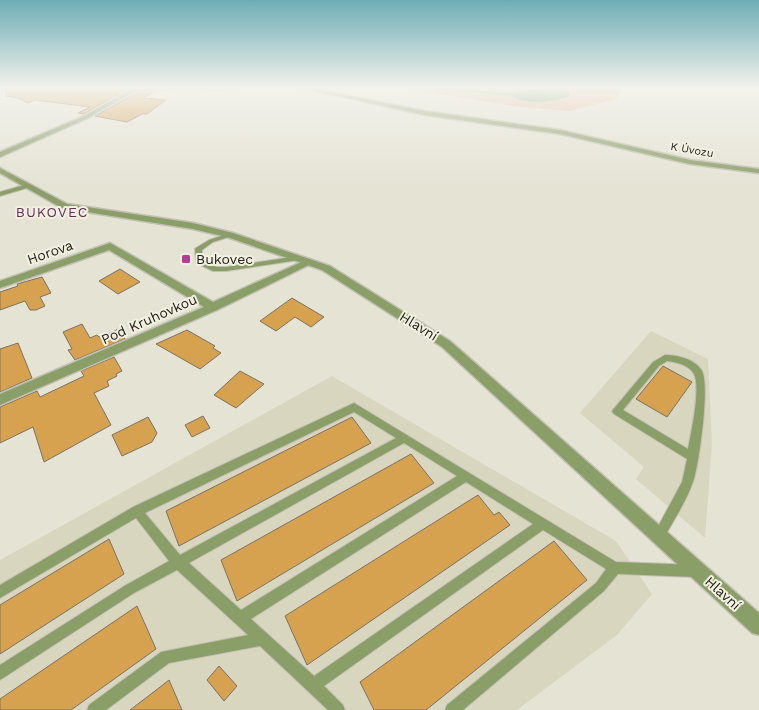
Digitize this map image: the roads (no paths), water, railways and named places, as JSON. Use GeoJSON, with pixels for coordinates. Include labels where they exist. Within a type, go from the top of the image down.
{"type":"FeatureCollection","features":[{"type":"Feature","properties":{"kind":"street"},"geometry":{"type":"LineString","coordinates":[[0,155],[79,120]]}},
{"type":"Feature","properties":{"kind":"street","name":"K Úvozu"},"geometry":{"type":"LineString","coordinates":[[476,120],[560,132],[690,162],[759,171]]}},
{"type":"Feature","properties":{"kind":"street","name":"Hlavní"},"geometry":{"type":"LineString","coordinates":[[0,170],[65,206],[192,226],[230,235],[326,268],[446,344],[759,626]]}},
{"type":"Feature","properties":{"kind":"street","name":"Horova"},"geometry":{"type":"LineString","coordinates":[[0,285],[110,246],[213,307]]}},
{"type":"Feature","properties":{"kind":"street","name":"Pod Kruhovkou"},"geometry":{"type":"LineString","coordinates":[[0,400],[213,307],[304,260]]}},
{"type":"Feature","properties":{"kind":"lane"},"geometry":{"type":"LineString","coordinates":[[0,194],[28,186]]}},
{"type":"Feature","properties":{"kind":"lane"},"geometry":{"type":"LineString","coordinates":[[230,235],[211,241],[198,249],[199,261],[216,270],[304,260]]}},
{"type":"Feature","properties":{"kind":"lane"},"geometry":{"type":"LineString","coordinates":[[659,536],[687,483],[692,457],[701,397],[700,376],[692,366],[685,362],[665,358],[656,364],[617,411],[692,457]]}},
{"type":"Feature","properties":{"kind":"lane"},"geometry":{"type":"LineString","coordinates":[[0,592],[137,511],[354,407],[615,568],[698,571]]}},
{"type":"Feature","properties":{"kind":"lane"},"geometry":{"type":"LineString","coordinates":[[0,673],[130,589],[405,438]]}},
{"type":"Feature","properties":{"kind":"lane"},"geometry":{"type":"LineString","coordinates":[[239,619],[467,476]]}},
{"type":"Feature","properties":{"kind":"lane"},"geometry":{"type":"LineString","coordinates":[[137,511],[178,562],[260,639],[314,685],[338,710]]}},
{"type":"Feature","properties":{"kind":"lane"},"geometry":{"type":"LineString","coordinates":[[314,685],[543,523]]}},
{"type":"Feature","properties":{"kind":"lane"},"geometry":{"type":"LineString","coordinates":[[452,710],[600,587],[615,568]]}},
{"type":"Feature","properties":{"kind":"lane"},"geometry":{"type":"LineString","coordinates":[[94,710],[166,657],[260,639]]}},
{"type":"Feature","properties":{"kind":"place","name":"Bukovec"},"geometry":{"type":"Point","coordinates":[186,259]}},
{"type":"Feature","properties":{"kind":"district","name":"BUKOVEC"},"geometry":{"type":"Point","coordinates":[52,212]}}]}
